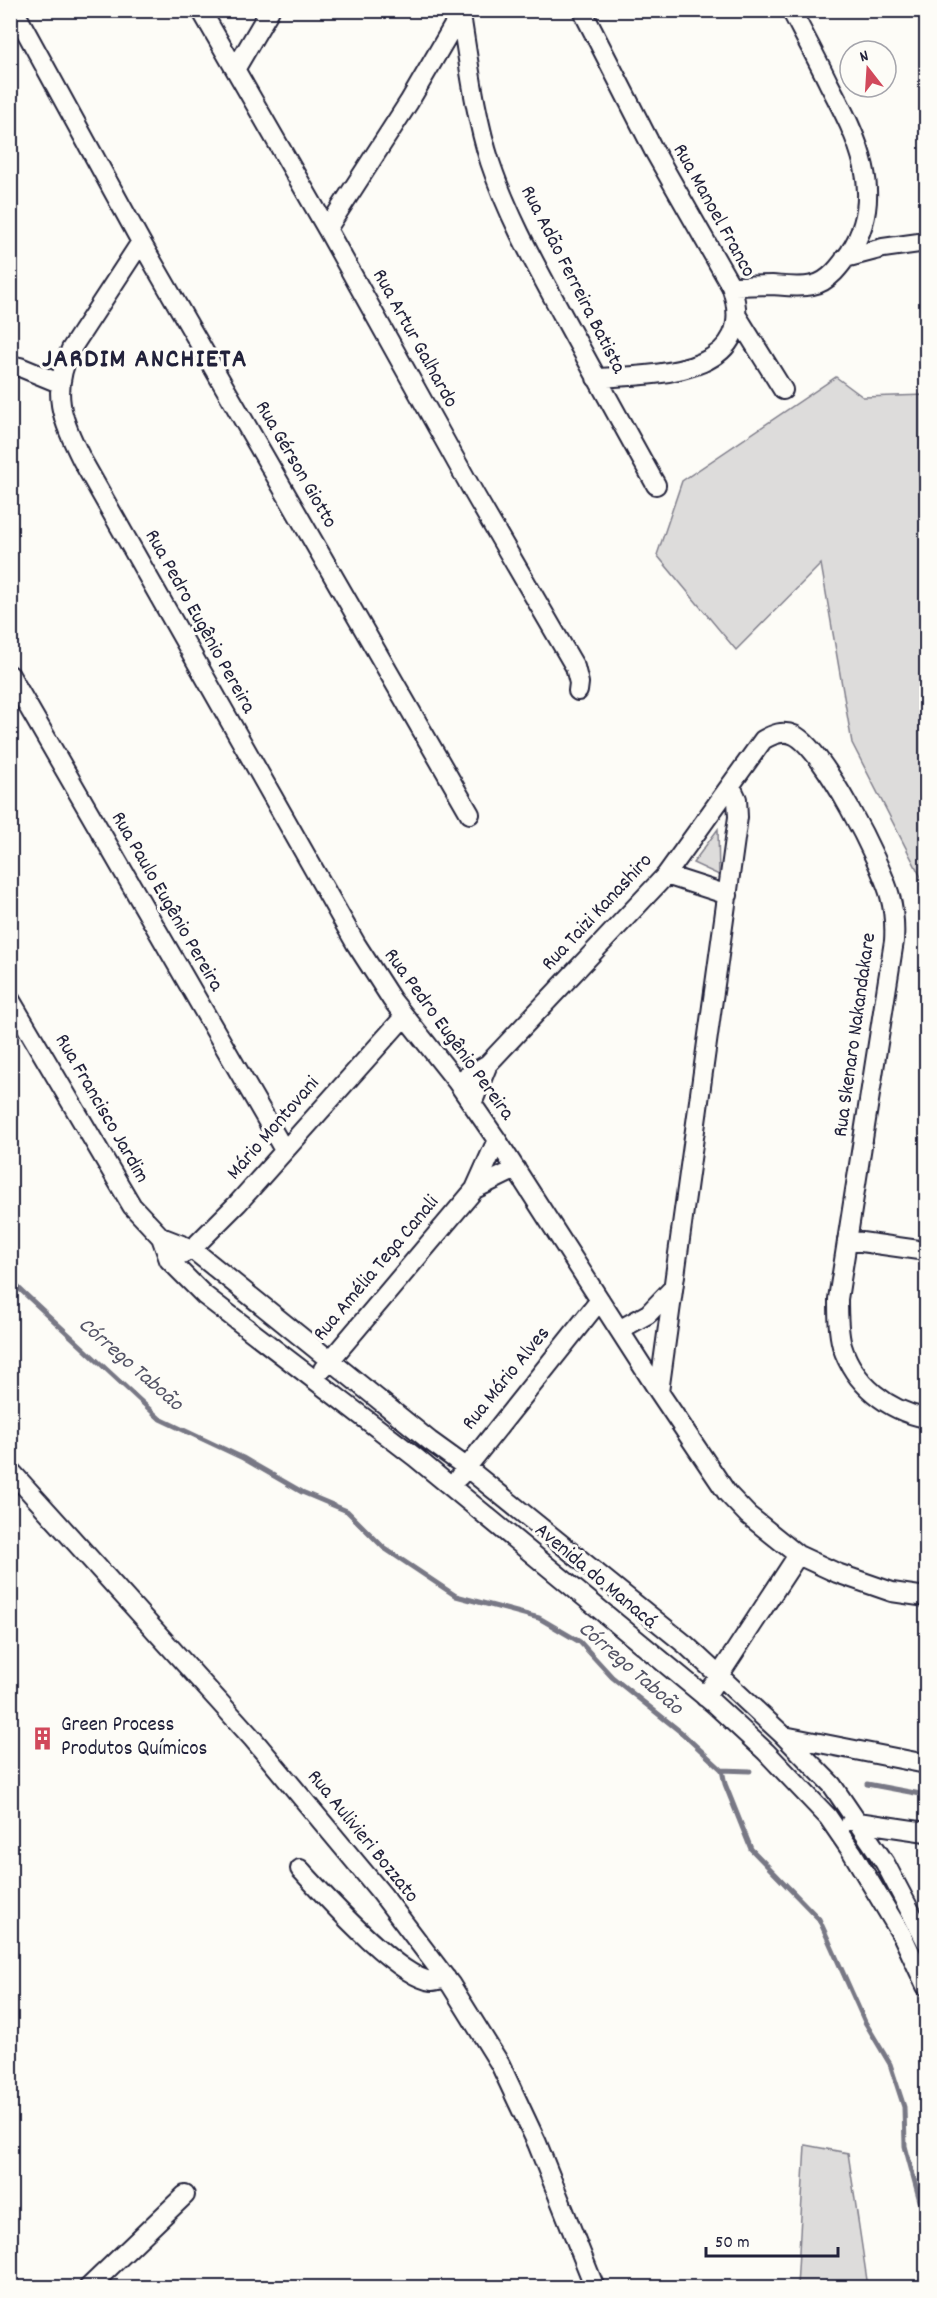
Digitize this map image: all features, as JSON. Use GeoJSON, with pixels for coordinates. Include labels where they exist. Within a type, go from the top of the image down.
{"type":"FeatureCollection","features":[{"type":"Feature","properties":{"kind":"street","name":"Rua Gérson Giotto"},"geometry":{"type":"LineString","coordinates":[[14,10],[141,242],[470,814]]}},
{"type":"Feature","properties":{"kind":"street","name":"Rua Artur Galhardo"},"geometry":{"type":"LineString","coordinates":[[201,10],[327,229],[475,495],[575,667],[579,683],[578,691]]}},
{"type":"Feature","properties":{"kind":"street"},"geometry":{"type":"LineString","coordinates":[[236,68],[270,10]]}},
{"type":"Feature","properties":{"kind":"street","name":"Rua Manoel Franco"},"geometry":{"type":"LineString","coordinates":[[582,10],[658,159],[731,286],[737,316]]}},
{"type":"Feature","properties":{"kind":"street"},"geometry":{"type":"LineString","coordinates":[[731,286],[815,285],[831,276],[845,258],[857,241],[864,218],[867,191],[866,169],[859,143],[791,10]]}},
{"type":"Feature","properties":{"kind":"street"},"geometry":{"type":"LineString","coordinates":[[327,229],[409,102],[462,13]]}},
{"type":"Feature","properties":{"kind":"street","name":"Rua Adão Ferreira Batista"},"geometry":{"type":"LineString","coordinates":[[462,13],[478,112],[489,160],[508,210],[596,378],[656,485]]}},
{"type":"Feature","properties":{"kind":"street"},"geometry":{"type":"LineString","coordinates":[[10,365],[59,382],[71,350],[141,242]]}},
{"type":"Feature","properties":{"kind":"street"},"geometry":{"type":"LineString","coordinates":[[845,258],[883,248],[927,242]]}},
{"type":"Feature","properties":{"kind":"street"},"geometry":{"type":"LineString","coordinates":[[596,378],[651,375],[693,367],[721,351],[729,339],[737,316]]}},
{"type":"Feature","properties":{"kind":"street"},"geometry":{"type":"LineString","coordinates":[[737,316],[783,390]]}},
{"type":"Feature","properties":{"kind":"street","name":"Rua Pedro Eugênio Pereira"},"geometry":{"type":"LineString","coordinates":[[59,382],[61,407],[82,460],[357,944],[404,1017],[457,1082],[516,1169],[659,1392],[727,1493],[748,1515],[798,1556],[837,1573],[892,1592],[927,1597]]}},
{"type":"Feature","properties":{"kind":"street","name":"Rua Paulo Eugênio Pereira"},"geometry":{"type":"LineString","coordinates":[[10,675],[284,1150]]}},
{"type":"Feature","properties":{"kind":"street","name":"Rua Skenaro Nakandakare"},"geometry":{"type":"LineString","coordinates":[[731,786],[763,740],[784,732],[794,735],[812,749],[822,764],[863,834],[882,871],[890,895],[895,918],[894,941],[838,1299],[838,1324],[843,1348],[867,1387],[880,1400],[897,1409],[927,1418]]}},
{"type":"Feature","properties":{"kind":"street"},"geometry":{"type":"LineString","coordinates":[[659,1392],[738,817],[737,799],[731,786]]}},
{"type":"Feature","properties":{"kind":"street","name":"Rua Taizi Kanashiro"},"geometry":{"type":"LineString","coordinates":[[457,1082],[488,1064],[666,874],[731,786]]}},
{"type":"Feature","properties":{"kind":"street"},"geometry":{"type":"LineString","coordinates":[[666,874],[728,895]]}},
{"type":"Feature","properties":{"kind":"street","name":"Rua Francisco Jardim"},"geometry":{"type":"LineString","coordinates":[[10,999],[117,1183],[132,1206],[160,1237],[169,1260]]}},
{"type":"Feature","properties":{"kind":"street","name":"Mário Montovani"},"geometry":{"type":"LineString","coordinates":[[169,1260],[192,1250],[238,1203],[404,1017]]}},
{"type":"Feature","properties":{"kind":"street","name":"Rua Taizi Kanashiro"},"geometry":{"type":"LineString","coordinates":[[472,1104],[488,1064]]}},
{"type":"Feature","properties":{"kind":"street","name":"Rua Amélia Tega Canali"},"geometry":{"type":"LineString","coordinates":[[314,1379],[475,1189],[496,1140]]}},
{"type":"Feature","properties":{"kind":"street","name":"Rua Amélia Tega Canali"},"geometry":{"type":"LineString","coordinates":[[475,1189],[516,1169]]}},
{"type":"Feature","properties":{"kind":"street","name":"Rua Francisco Jardim"},"geometry":{"type":"LineString","coordinates":[[160,1237],[192,1250]]}},
{"type":"Feature","properties":{"kind":"street"},"geometry":{"type":"LineString","coordinates":[[847,1240],[927,1251]]}},
{"type":"Feature","properties":{"kind":"street","name":"Avenida do Manacá"},"geometry":{"type":"LineString","coordinates":[[192,1250],[430,1441],[466,1467],[720,1675],[832,1785],[885,1863],[927,1941]]}},
{"type":"Feature","properties":{"kind":"street","name":"Avenida do Manacá"},"geometry":{"type":"LineString","coordinates":[[169,1260],[204,1295],[451,1487],[705,1697],[766,1752],[828,1817],[852,1852],[903,1937],[927,1986]]}},
{"type":"Feature","properties":{"kind":"street"},"geometry":{"type":"LineString","coordinates":[[619,1330],[648,1314],[672,1289]]}},
{"type":"Feature","properties":{"kind":"street","name":"Rua Mário Alves"},"geometry":{"type":"LineString","coordinates":[[451,1487],[600,1300]]}},
{"type":"Feature","properties":{"kind":"street","name":"Rua Aulivieri Bozzato"},"geometry":{"type":"LineString","coordinates":[[10,1470],[253,1739],[382,1894],[446,1978],[500,2064],[537,2143],[595,2288]]}},
{"type":"Feature","properties":{"kind":"street"},"geometry":{"type":"LineString","coordinates":[[705,1697],[798,1556]]}},
{"type":"Feature","properties":{"kind":"street"},"geometry":{"type":"LineString","coordinates":[[784,1736],[927,1764]]}},
{"type":"Feature","properties":{"kind":"street"},"geometry":{"type":"LineString","coordinates":[[803,1789],[810,1762],[823,1755],[845,1749]]}},
{"type":"Feature","properties":{"kind":"street"},"geometry":{"type":"LineString","coordinates":[[828,1817],[927,1832]]}},
{"type":"Feature","properties":{"kind":"street"},"geometry":{"type":"LineString","coordinates":[[300,1869],[339,1912],[404,1970],[432,1981],[446,1978]]}},
{"type":"Feature","properties":{"kind":"street"},"geometry":{"type":"LineString","coordinates":[[88,2288],[185,2195]]}},
{"type":"Feature","properties":{"kind":"shaded area"},"geometry":{"type":"Polygon","coordinates":[[[836,377],[863,397],[926,395],[926,875],[923,881],[852,743],[821,564],[736,650],[657,555],[682,481],[836,377]]]}},
{"type":"Feature","properties":{"kind":"shaded area"},"geometry":{"type":"Polygon","coordinates":[[[718,829],[719,875],[693,863],[718,829]]]}},
{"type":"Feature","properties":{"kind":"shaded area"},"geometry":{"type":"Polygon","coordinates":[[[805,2145],[848,2153],[868,2287],[797,2287],[805,2145]]]}},
{"type":"Feature","properties":{"kind":"waterway","name":"Córrego Taboão"},"geometry":{"type":"LineString","coordinates":[[10,1280],[160,1419],[243,1458],[302,1492],[347,1511],[384,1548],[456,1596],[539,1618],[580,1642],[612,1677],[682,1733],[722,1770],[725,1784],[751,1849],[819,1919],[865,2022],[890,2064],[904,2107],[905,2146],[920,2201],[926,2211]]}},
{"type":"Feature","properties":{"kind":"waterway"},"geometry":{"type":"LineString","coordinates":[[722,1770],[750,1771]]}},
{"type":"Feature","properties":{"kind":"waterway"},"geometry":{"type":"LineString","coordinates":[[867,1784],[926,1795]]}},
{"type":"Feature","properties":{"kind":"place","name":"Green Process Produtos Químicos"},"geometry":{"type":"Point","coordinates":[43,1738]}},
{"type":"Feature","properties":{"kind":"district","name":"JARDIM ANCHIETA"},"geometry":{"type":"Point","coordinates":[145,360]}}]}
